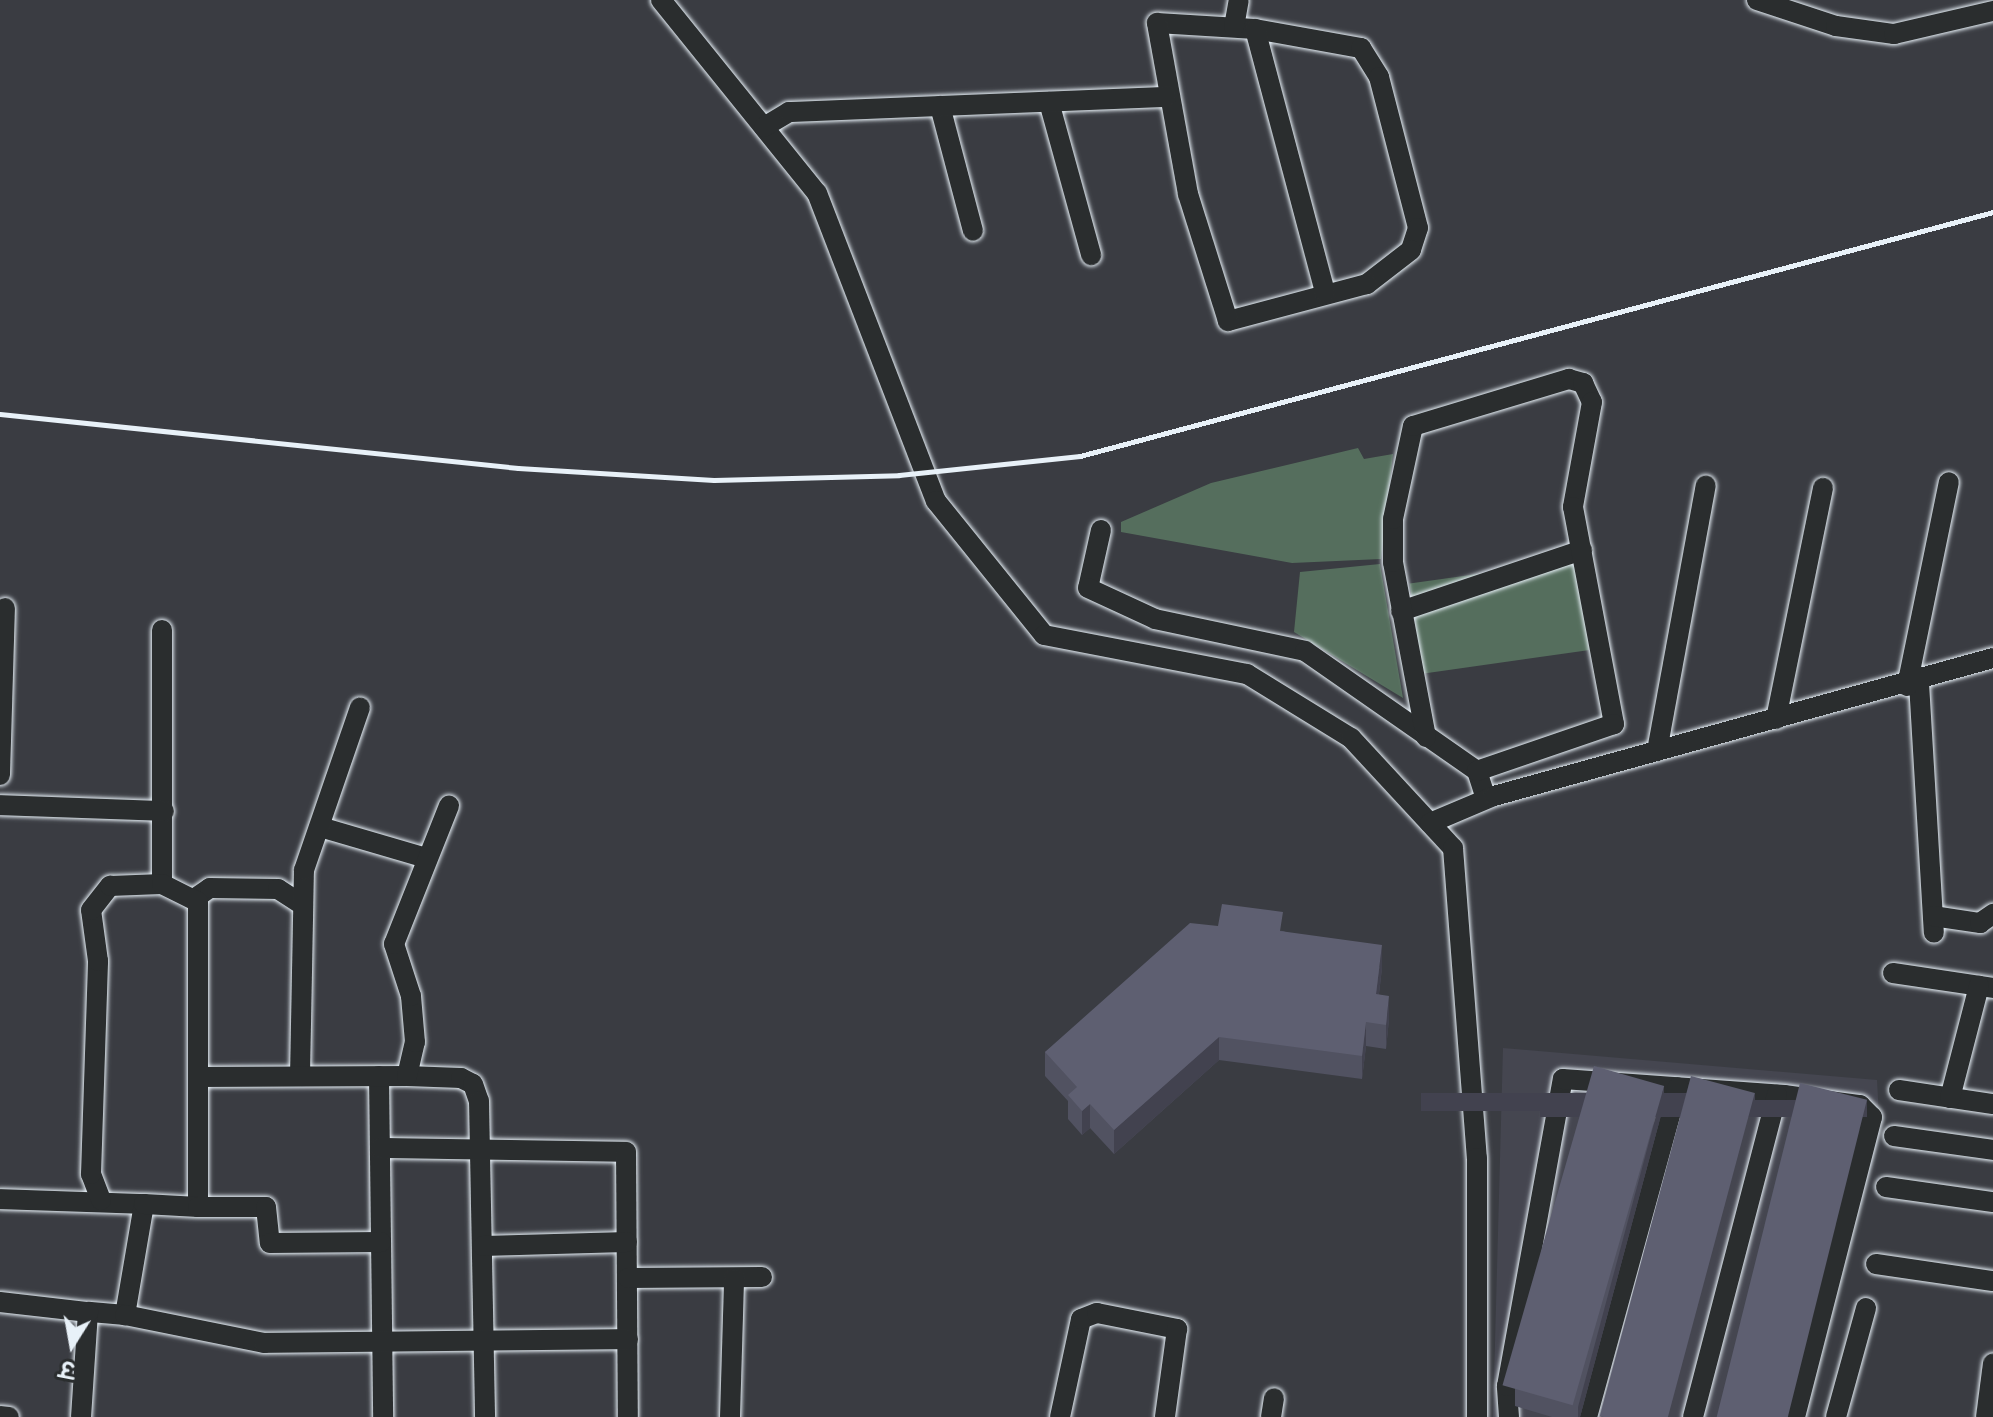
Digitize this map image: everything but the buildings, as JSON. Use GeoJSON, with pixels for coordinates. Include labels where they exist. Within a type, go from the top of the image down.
{"type":"FeatureCollection","features":[{"type":"Feature","properties":{"kind":"street"},"geometry":{"type":"LineString","coordinates":[[661,0],[817,193],[936,501],[1044,635],[1247,674],[1351,738],[1453,848],[1477,1158],[1477,1417]]}},
{"type":"Feature","properties":{"kind":"street"},"geometry":{"type":"LineString","coordinates":[[1234,27],[1239,0]]}},
{"type":"Feature","properties":{"kind":"street"},"geometry":{"type":"LineString","coordinates":[[1757,0],[1836,26],[1894,34],[1993,11]]}},
{"type":"Feature","properties":{"kind":"street"},"geometry":{"type":"LineString","coordinates":[[1157,23],[1234,27],[1361,48],[1379,77],[1418,228],[1411,250],[1367,284],[1228,321],[1166,97],[1157,23]]}},
{"type":"Feature","properties":{"kind":"street"},"geometry":{"type":"LineString","coordinates":[[1255,29],[1325,293]]}},
{"type":"Feature","properties":{"kind":"street"},"geometry":{"type":"LineString","coordinates":[[764,127],[789,112],[1166,97]]}},
{"type":"Feature","properties":{"kind":"street"},"geometry":{"type":"LineString","coordinates":[[1049,102],[1091,255]]}},
{"type":"Feature","properties":{"kind":"street"},"geometry":{"type":"LineString","coordinates":[[940,106],[973,231]]}},
{"type":"Feature","properties":{"kind":"street"},"geometry":{"type":"LineString","coordinates":[[1426,737],[1401,611],[1393,519],[1413,426],[1569,379],[1583,383],[1592,402],[1573,507],[1614,724],[1477,771]]}},
{"type":"Feature","properties":{"kind":"street"},"geometry":{"type":"LineString","coordinates":[[1949,482],[1913,684],[1934,925],[1980,923],[1993,914]]}},
{"type":"Feature","properties":{"kind":"street"},"geometry":{"type":"LineString","coordinates":[[1657,751],[1706,485]]}},
{"type":"Feature","properties":{"kind":"street"},"geometry":{"type":"LineString","coordinates":[[1776,719],[1823,488]]}},
{"type":"Feature","properties":{"kind":"street"},"geometry":{"type":"LineString","coordinates":[[1101,530],[1088,588],[1155,619],[1305,651],[1477,771],[1486,799]]}},
{"type":"Feature","properties":{"kind":"street"},"geometry":{"type":"LineString","coordinates":[[1401,611],[1582,550]]}},
{"type":"Feature","properties":{"kind":"street"},"geometry":{"type":"LineString","coordinates":[[0,775],[5,608]]}},
{"type":"Feature","properties":{"kind":"street"},"geometry":{"type":"LineString","coordinates":[[162,630],[162,884]]}},
{"type":"Feature","properties":{"kind":"street"},"geometry":{"type":"LineString","coordinates":[[1430,823],[1486,799],[1913,684],[1993,658]]}},
{"type":"Feature","properties":{"kind":"street"},"geometry":{"type":"LineString","coordinates":[[300,1076],[304,870],[360,707]]}},
{"type":"Feature","properties":{"kind":"street"},"geometry":{"type":"LineString","coordinates":[[0,805],[164,811]]}},
{"type":"Feature","properties":{"kind":"street"},"geometry":{"type":"LineString","coordinates":[[407,1076],[415,1042],[411,996],[394,944],[449,806]]}},
{"type":"Feature","properties":{"kind":"street"},"geometry":{"type":"LineString","coordinates":[[320,827],[426,858]]}},
{"type":"Feature","properties":{"kind":"street"},"geometry":{"type":"LineString","coordinates":[[101,1200],[91,1174],[98,961],[91,910],[110,886],[162,884],[194,899]]}},
{"type":"Feature","properties":{"kind":"street"},"geometry":{"type":"LineString","coordinates":[[194,899],[210,888],[278,889],[303,905]]}},
{"type":"Feature","properties":{"kind":"street"},"geometry":{"type":"LineString","coordinates":[[194,899],[199,1077],[198,1207]]}},
{"type":"Feature","properties":{"kind":"street"},"geometry":{"type":"LineString","coordinates":[[1893,973],[1986,987],[1950,1098]]}},
{"type":"Feature","properties":{"kind":"street"},"geometry":{"type":"LineString","coordinates":[[379,1076],[383,1417]]}},
{"type":"Feature","properties":{"kind":"street"},"geometry":{"type":"LineString","coordinates":[[199,1077],[407,1076],[473,1084],[480,1148],[485,1417]]}},
{"type":"Feature","properties":{"kind":"street"},"geometry":{"type":"LineString","coordinates":[[1509,1417],[1507,1386],[1563,1079],[1777,1095],[1860,1105],[1872,1117],[1795,1417]]}},
{"type":"Feature","properties":{"kind":"street"},"geometry":{"type":"LineString","coordinates":[[1587,1417],[1678,1087]]}},
{"type":"Feature","properties":{"kind":"street"},"geometry":{"type":"LineString","coordinates":[[1899,1090],[1993,1104]]}},
{"type":"Feature","properties":{"kind":"street"},"geometry":{"type":"LineString","coordinates":[[1693,1417],[1777,1095]]}},
{"type":"Feature","properties":{"kind":"street"},"geometry":{"type":"LineString","coordinates":[[1894,1136],[1993,1150]]}},
{"type":"Feature","properties":{"kind":"street"},"geometry":{"type":"LineString","coordinates":[[380,1148],[626,1152],[628,1417]]}},
{"type":"Feature","properties":{"kind":"street"},"geometry":{"type":"LineString","coordinates":[[1886,1187],[1993,1202]]}},
{"type":"Feature","properties":{"kind":"street"},"geometry":{"type":"LineString","coordinates":[[0,1199],[266,1207],[270,1243],[381,1242]]}},
{"type":"Feature","properties":{"kind":"street"},"geometry":{"type":"LineString","coordinates":[[125,1315],[144,1204]]}},
{"type":"Feature","properties":{"kind":"street"},"geometry":{"type":"LineString","coordinates":[[483,1246],[627,1242]]}},
{"type":"Feature","properties":{"kind":"street"},"geometry":{"type":"LineString","coordinates":[[1876,1264],[1993,1281]]}},
{"type":"Feature","properties":{"kind":"street"},"geometry":{"type":"LineString","coordinates":[[628,1278],[762,1277]]}},
{"type":"Feature","properties":{"kind":"street"},"geometry":{"type":"LineString","coordinates":[[730,1417],[734,1279]]}},
{"type":"Feature","properties":{"kind":"street"},"geometry":{"type":"LineString","coordinates":[[0,1302],[125,1315],[264,1343],[628,1339]]}},
{"type":"Feature","properties":{"kind":"street"},"geometry":{"type":"LineString","coordinates":[[1836,1417],[1866,1308]]}},
{"type":"Feature","properties":{"kind":"street"},"geometry":{"type":"LineString","coordinates":[[81,1417],[88,1312]]}},
{"type":"Feature","properties":{"kind":"street"},"geometry":{"type":"LineString","coordinates":[[1060,1417],[1081,1319],[1097,1313],[1177,1329],[1165,1417]]}},
{"type":"Feature","properties":{"kind":"street"},"geometry":{"type":"LineString","coordinates":[[1986,1417],[1993,1363]]}},
{"type":"Feature","properties":{"kind":"street"},"geometry":{"type":"LineString","coordinates":[[0,1416],[9,1417]]}},
{"type":"Feature","properties":{"kind":"shaded area"},"geometry":{"type":"Polygon","coordinates":[[[1503,1048],[1877,1080],[1880,1134],[1803,1417],[1493,1417],[1503,1048]]]}},
{"type":"Feature","properties":{"kind":"green space"},"geometry":{"type":"Polygon","coordinates":[[[1358,448],[1364,459],[1393,454],[1381,559],[1292,563],[1121,532],[1121,522],[1211,483],[1358,448]]]}},
{"type":"Feature","properties":{"kind":"green space"},"geometry":{"type":"Polygon","coordinates":[[[1577,560],[1590,650],[1422,674],[1410,584],[1577,560]]]}},
{"type":"Feature","properties":{"kind":"green space"},"geometry":{"type":"Polygon","coordinates":[[[1380,564],[1403,698],[1294,632],[1300,572],[1380,564]]]}},
{"type":"Feature","properties":{"kind":"railway"},"geometry":{"type":"LineString","coordinates":[[0,414],[518,468],[714,480],[899,475],[1080,456],[1993,212]]}}]}
